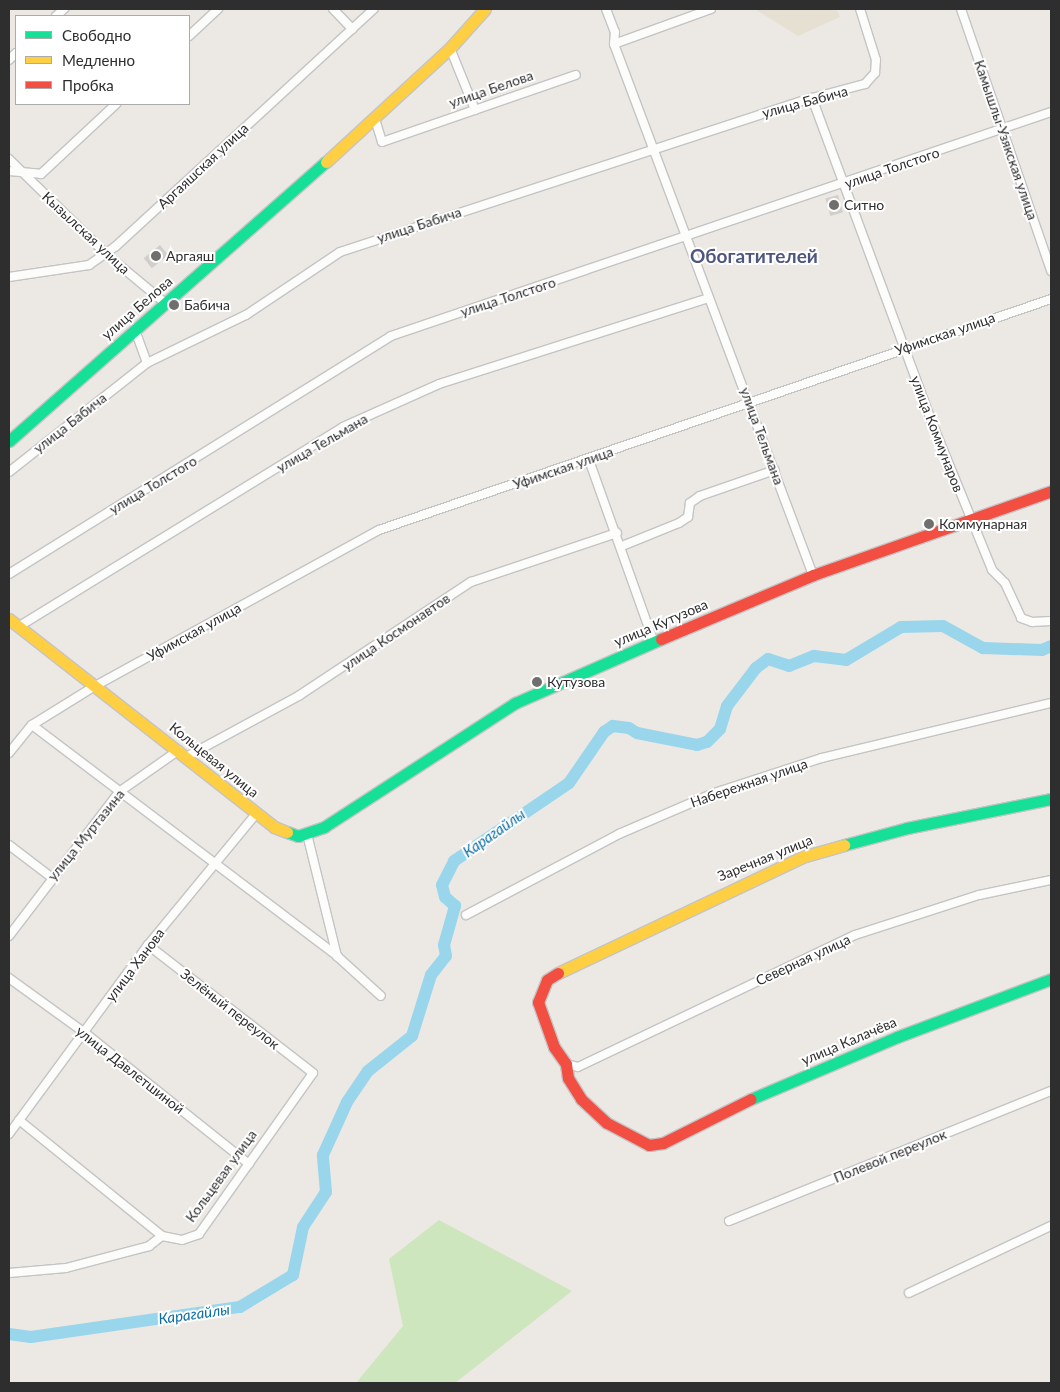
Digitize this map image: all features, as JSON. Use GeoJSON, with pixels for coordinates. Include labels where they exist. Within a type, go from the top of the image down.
{"type":"FeatureCollection","features":[{"type":"Feature","properties":{"kind":"main road","name":"улица Белова"},"geometry":{"type":"LineString","coordinates":[[9,441],[375,119],[450,48],[485,9]]}},
{"type":"Feature","properties":{"kind":"main road","name":"улица Кутузова"},"geometry":{"type":"LineString","coordinates":[[307,834],[324,827],[515,703],[813,575],[969,518],[1051,491]]}},
{"type":"Feature","properties":{"kind":"main road","name":"Кольцевая улица"},"geometry":{"type":"LineString","coordinates":[[9,619],[182,753],[256,814],[284,832],[307,834]]}},
{"type":"Feature","properties":{"kind":"main road","name":"Заречная улица"},"geometry":{"type":"LineString","coordinates":[[566,1064],[549,1035],[538,1002],[541,990],[559,972],[802,857],[907,828],[1051,799]]}},
{"type":"Feature","properties":{"kind":"main road","name":"улица Калачёва"},"geometry":{"type":"LineString","coordinates":[[566,1064],[568,1078],[581,1099],[607,1123],[635,1141],[649,1145],[663,1143],[724,1110],[897,1037],[1051,979]]}},
{"type":"Feature","properties":{"kind":"street"},"geometry":{"type":"LineString","coordinates":[[190,35],[218,9]]}},
{"type":"Feature","properties":{"kind":"street"},"geometry":{"type":"LineString","coordinates":[[333,9],[352,29]]}},
{"type":"Feature","properties":{"kind":"street","name":"Аргаяшская улица"},"geometry":{"type":"LineString","coordinates":[[9,277],[89,265],[106,254],[374,9]]}},
{"type":"Feature","properties":{"kind":"street"},"geometry":{"type":"LineString","coordinates":[[606,9],[615,32],[614,44],[654,149]]}},
{"type":"Feature","properties":{"kind":"street"},"geometry":{"type":"LineString","coordinates":[[614,44],[712,9]]}},
{"type":"Feature","properties":{"kind":"street","name":"улица Бабича"},"geometry":{"type":"LineString","coordinates":[[9,472],[147,363],[246,314],[340,252],[812,98],[849,91],[865,84],[875,73],[876,60],[860,9]]}},
{"type":"Feature","properties":{"kind":"street","name":"Камышлы-Узякская улица"},"geometry":{"type":"LineString","coordinates":[[961,9],[1051,271]]}},
{"type":"Feature","properties":{"kind":"street"},"geometry":{"type":"LineString","coordinates":[[450,48],[475,110]]}},
{"type":"Feature","properties":{"kind":"street","name":"улица Белова"},"geometry":{"type":"LineString","coordinates":[[375,119],[382,142],[576,75]]}},
{"type":"Feature","properties":{"kind":"street","name":"улица Коммунаров"},"geometry":{"type":"LineString","coordinates":[[812,98],[904,348],[969,518],[992,570],[1005,584],[1021,618],[1032,622],[1051,621]]}},
{"type":"Feature","properties":{"kind":"street"},"geometry":{"type":"LineString","coordinates":[[9,171],[19,170],[41,174],[115,105]]}},
{"type":"Feature","properties":{"kind":"street","name":"улица Толстого"},"geometry":{"type":"LineString","coordinates":[[9,574],[391,336],[844,185],[1051,112]]}},
{"type":"Feature","properties":{"kind":"street","name":"улица Тельмана"},"geometry":{"type":"LineString","coordinates":[[654,149],[813,575]]}},
{"type":"Feature","properties":{"kind":"street","name":"Кызылская улица"},"geometry":{"type":"LineString","coordinates":[[9,159],[106,254],[165,303]]}},
{"type":"Feature","properties":{"kind":"street","name":"улица Тельмана"},"geometry":{"type":"LineString","coordinates":[[18,627],[343,427],[439,384],[709,298]]}},
{"type":"Feature","properties":{"kind":"street","name":"Уфимская улица"},"geometry":{"type":"LineString","coordinates":[[9,753],[32,725],[95,686],[379,530],[589,460],[904,348],[1051,299]]}},
{"type":"Feature","properties":{"kind":"street"},"geometry":{"type":"LineString","coordinates":[[135,330],[147,363]]}},
{"type":"Feature","properties":{"kind":"street"},"geometry":{"type":"LineString","coordinates":[[589,460],[622,546],[654,643]]}},
{"type":"Feature","properties":{"kind":"street"},"geometry":{"type":"LineString","coordinates":[[622,546],[679,523],[688,517],[690,503],[700,496],[775,470]]}},
{"type":"Feature","properties":{"kind":"street","name":"улица Космонавтов"},"geometry":{"type":"LineString","coordinates":[[182,753],[300,695],[471,582],[617,533]]}},
{"type":"Feature","properties":{"kind":"street","name":"Набережная улица"},"geometry":{"type":"LineString","coordinates":[[466,915],[619,834],[714,793],[822,758],[1051,703]]}},
{"type":"Feature","properties":{"kind":"street"},"geometry":{"type":"LineString","coordinates":[[32,725],[214,865],[337,956],[381,996]]}},
{"type":"Feature","properties":{"kind":"street","name":"улица Муртазина"},"geometry":{"type":"LineString","coordinates":[[9,936],[51,878],[119,792],[182,753]]}},
{"type":"Feature","properties":{"kind":"street","name":"улица Ханова"},"geometry":{"type":"LineString","coordinates":[[9,1134],[148,945],[256,814]]}},
{"type":"Feature","properties":{"kind":"street"},"geometry":{"type":"LineString","coordinates":[[307,834],[337,956]]}},
{"type":"Feature","properties":{"kind":"street"},"geometry":{"type":"LineString","coordinates":[[9,845],[51,878]]}},
{"type":"Feature","properties":{"kind":"street","name":"Северная улица"},"geometry":{"type":"LineString","coordinates":[[566,1064],[578,1067],[855,935],[980,895],[1051,880]]}},
{"type":"Feature","properties":{"kind":"street","name":"Зелёный переулок"},"geometry":{"type":"LineString","coordinates":[[148,945],[313,1073]]}},
{"type":"Feature","properties":{"kind":"street","name":"улица Давлетшиной"},"geometry":{"type":"LineString","coordinates":[[9,978],[85,1033],[249,1164]]}},
{"type":"Feature","properties":{"kind":"street","name":"Кольцевая улица"},"geometry":{"type":"LineString","coordinates":[[162,1236],[182,1240],[199,1234],[313,1073]]}},
{"type":"Feature","properties":{"kind":"street","name":"Полевой переулок"},"geometry":{"type":"LineString","coordinates":[[729,1221],[1051,1091]]}},
{"type":"Feature","properties":{"kind":"street"},"geometry":{"type":"LineString","coordinates":[[9,1273],[66,1268],[149,1246],[162,1236],[19,1120]]}},
{"type":"Feature","properties":{"kind":"street"},"geometry":{"type":"LineString","coordinates":[[909,1293],[1051,1226]]}},
{"type":"Feature","properties":{"kind":"shaded area"},"geometry":{"type":"Polygon","coordinates":[[[755,9],[837,9],[840,17],[798,36],[755,9]]]}},
{"type":"Feature","properties":{"kind":"green space"},"geometry":{"type":"Polygon","coordinates":[[[439,1220],[572,1291],[455,1383],[356,1383],[403,1326],[389,1259],[439,1220]]]}},
{"type":"Feature","properties":{"kind":"building","name":"Ситно"},"geometry":{"type":"Polygon","coordinates":[[[838,195],[843,212],[830,216],[826,199],[838,195]]]}},
{"type":"Feature","properties":{"kind":"building","name":"Аргаяш"},"geometry":{"type":"Polygon","coordinates":[[[160,245],[168,255],[152,268],[144,258],[160,245]]]}},
{"type":"Feature","properties":{"kind":"waterway","name":"Карагайлы"},"geometry":{"type":"LineString","coordinates":[[9,1334],[31,1337],[240,1307],[293,1275],[303,1227],[326,1192],[323,1155],[347,1102],[368,1071],[412,1036],[431,975],[446,956],[444,945],[455,906],[445,897],[442,885],[454,861],[569,783],[604,732],[613,726],[629,728],[637,733],[697,745],[707,742],[720,729],[727,706],[756,668],[768,659],[789,666],[814,656],[846,660],[901,627],[943,626],[983,648],[1042,650],[1051,646]]}},
{"type":"Feature","properties":{"kind":"traffic: fast"},"geometry":{"type":"LineString","coordinates":[[9,441],[326,162]]}},
{"type":"Feature","properties":{"kind":"traffic: fast"},"geometry":{"type":"LineString","coordinates":[[287,832],[298,836],[324,827],[515,703],[661,639]]}},
{"type":"Feature","properties":{"kind":"traffic: fast"},"geometry":{"type":"LineString","coordinates":[[844,845],[907,828],[1051,799]]}},
{"type":"Feature","properties":{"kind":"traffic: fast"},"geometry":{"type":"LineString","coordinates":[[751,1099],[897,1037],[1051,979]]}},
{"type":"Feature","properties":{"kind":"traffic: slow"},"geometry":{"type":"LineString","coordinates":[[326,162],[450,48],[485,9]]}},
{"type":"Feature","properties":{"kind":"traffic: slow"},"geometry":{"type":"LineString","coordinates":[[9,619],[274,827],[287,832]]}},
{"type":"Feature","properties":{"kind":"traffic: slow"},"geometry":{"type":"LineString","coordinates":[[558,973],[802,857],[844,845]]}},
{"type":"Feature","properties":{"kind":"traffic: jam"},"geometry":{"type":"LineString","coordinates":[[661,639],[813,575],[1051,491]]}},
{"type":"Feature","properties":{"kind":"traffic: jam"},"geometry":{"type":"LineString","coordinates":[[558,973],[547,980],[538,1002],[554,1047],[566,1064],[568,1078],[581,1099],[607,1123],[649,1145],[663,1143],[751,1099]]}},
{"type":"Feature","properties":{"kind":"place","name":"Ситно"},"geometry":{"type":"Point","coordinates":[834,205]}},
{"type":"Feature","properties":{"kind":"place","name":"Аргаяш"},"geometry":{"type":"Point","coordinates":[156,256]}},
{"type":"Feature","properties":{"kind":"place","name":"Бабича"},"geometry":{"type":"Point","coordinates":[174,305]}},
{"type":"Feature","properties":{"kind":"place","name":"Коммунарная"},"geometry":{"type":"Point","coordinates":[929,524]}},
{"type":"Feature","properties":{"kind":"place","name":"Кутузова"},"geometry":{"type":"Point","coordinates":[537,682]}},
{"type":"Feature","properties":{"kind":"district","name":"Обогатителей"},"geometry":{"type":"Point","coordinates":[754,256]}}]}
